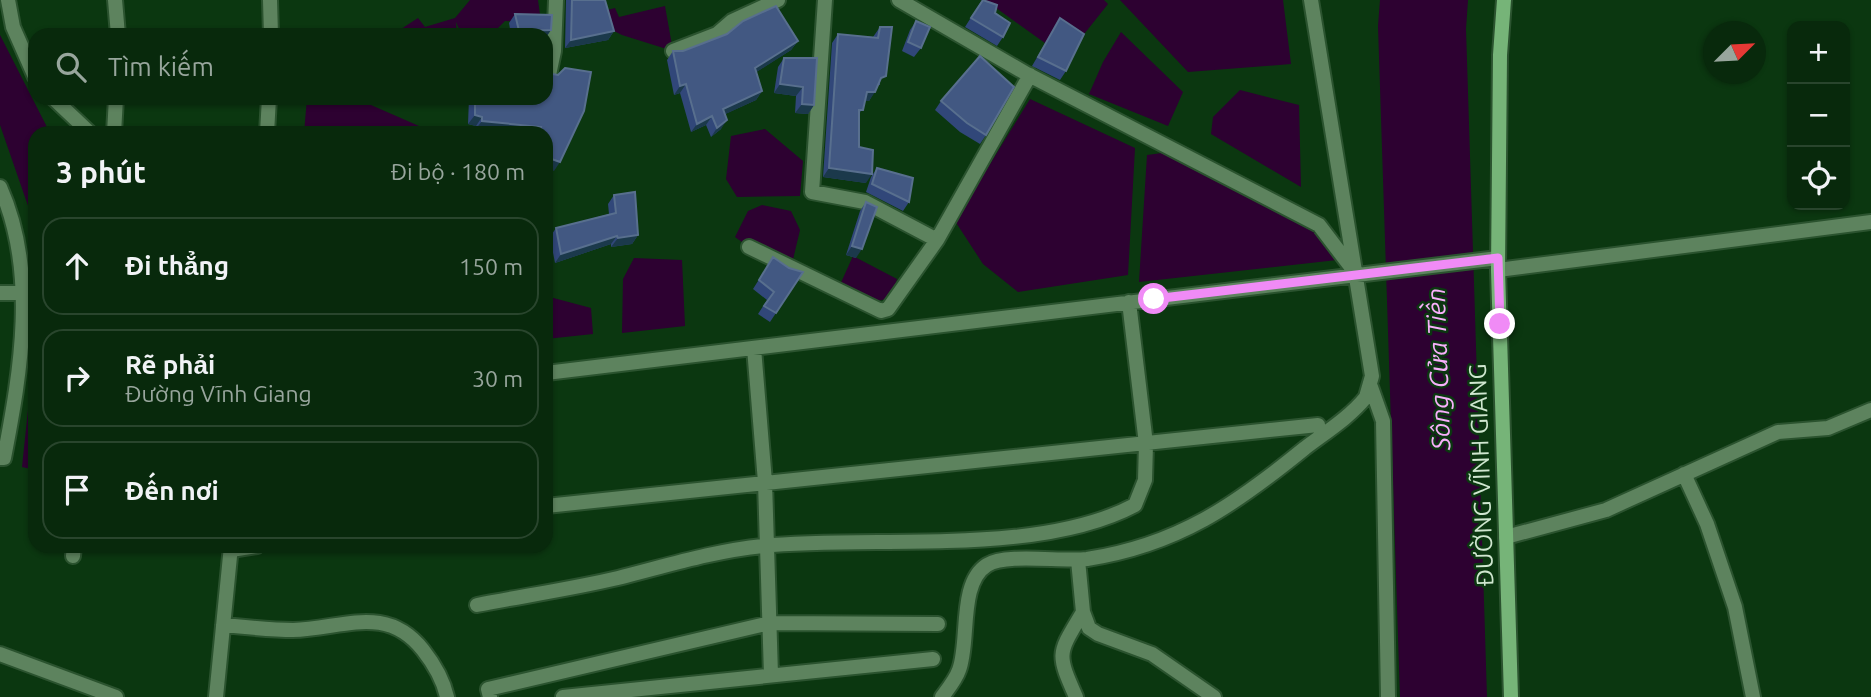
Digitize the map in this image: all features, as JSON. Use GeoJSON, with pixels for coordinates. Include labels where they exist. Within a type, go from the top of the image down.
{"type":"FeatureCollection","features":[{"type":"Feature","properties":{"kind":"street"},"geometry":{"type":"LineString","coordinates":[[8,0],[13,27],[28,61]]}},
{"type":"Feature","properties":{"kind":"street"},"geometry":{"type":"LineString","coordinates":[[116,0],[118,28]]}},
{"type":"Feature","properties":{"kind":"street"},"geometry":{"type":"LineString","coordinates":[[270,0],[271,28]]}},
{"type":"Feature","properties":{"kind":"street"},"geometry":{"type":"LineString","coordinates":[[553,32],[556,0]]}},
{"type":"Feature","properties":{"kind":"street"},"geometry":{"type":"LineString","coordinates":[[673,51],[717,34],[732,20],[778,0]]}},
{"type":"Feature","properties":{"kind":"street"},"geometry":{"type":"LineString","coordinates":[[825,0],[812,192],[865,202],[937,240]]}},
{"type":"Feature","properties":{"kind":"street"},"geometry":{"type":"LineString","coordinates":[[899,0],[1030,75],[1319,225],[1357,275]]}},
{"type":"Feature","properties":{"kind":"street"},"geometry":{"type":"LineString","coordinates":[[1311,0],[1357,275],[1372,376],[1371,387],[1383,421],[1388,697]]}},
{"type":"Feature","properties":{"kind":"street","name":"ĐƯỜNG VĨNH GIANG"},"geometry":{"type":"LineString","coordinates":[[1504,0],[1500,55],[1498,264],[1511,697]]}},
{"type":"Feature","properties":{"kind":"street"},"geometry":{"type":"LineString","coordinates":[[749,247],[885,311],[937,240],[1030,75]]}},
{"type":"Feature","properties":{"kind":"street"},"geometry":{"type":"LineString","coordinates":[[60,105],[82,126]]}},
{"type":"Feature","properties":{"kind":"street"},"geometry":{"type":"LineString","coordinates":[[114,126],[116,105]]}},
{"type":"Feature","properties":{"kind":"street"},"geometry":{"type":"LineString","coordinates":[[267,126],[269,105]]}},
{"type":"Feature","properties":{"kind":"street"},"geometry":{"type":"LineString","coordinates":[[0,187],[8,204],[19,255],[24,314],[18,386],[4,458],[0,458]]}},
{"type":"Feature","properties":{"kind":"street"},"geometry":{"type":"LineString","coordinates":[[553,372],[1476,260],[1498,264],[1871,222]]}},
{"type":"Feature","properties":{"kind":"street"},"geometry":{"type":"LineString","coordinates":[[0,293],[22,293]]}},
{"type":"Feature","properties":{"kind":"street"},"geometry":{"type":"LineString","coordinates":[[477,605],[616,579],[715,552],[766,546],[1024,536],[1108,520],[1135,505],[1145,480],[1146,444],[1129,302]]}},
{"type":"Feature","properties":{"kind":"street"},"geometry":{"type":"LineString","coordinates":[[754,348],[765,482],[771,675]]}},
{"type":"Feature","properties":{"kind":"street"},"geometry":{"type":"LineString","coordinates":[[942,697],[960,670],[972,581],[987,564],[1019,559],[1078,560],[1142,548],[1214,516],[1247,495],[1360,404],[1371,387]]}},
{"type":"Feature","properties":{"kind":"street"},"geometry":{"type":"LineString","coordinates":[[1506,537],[1587,517],[1778,432],[1828,428],[1871,410]]}},
{"type":"Feature","properties":{"kind":"street"},"geometry":{"type":"LineString","coordinates":[[553,505],[1318,425]]}},
{"type":"Feature","properties":{"kind":"street"},"geometry":{"type":"LineString","coordinates":[[1684,474],[1707,524],[1735,607],[1753,697]]}},
{"type":"Feature","properties":{"kind":"street"},"geometry":{"type":"LineString","coordinates":[[216,697],[230,553]]}},
{"type":"Feature","properties":{"kind":"street"},"geometry":{"type":"LineString","coordinates":[[1078,560],[1083,612],[1093,632],[1152,654],[1214,697]]}},
{"type":"Feature","properties":{"kind":"street"},"geometry":{"type":"LineString","coordinates":[[1076,697],[1062,665],[1061,654],[1083,612]]}},
{"type":"Feature","properties":{"kind":"street"},"geometry":{"type":"LineString","coordinates":[[223,625],[294,630],[364,621],[393,624],[416,641],[435,665],[447,697]]}},
{"type":"Feature","properties":{"kind":"street"},"geometry":{"type":"LineString","coordinates":[[490,697],[488,689],[770,622],[938,624]]}},
{"type":"Feature","properties":{"kind":"street"},"geometry":{"type":"LineString","coordinates":[[0,654],[116,697]]}},
{"type":"Feature","properties":{"kind":"street"},"geometry":{"type":"LineString","coordinates":[[563,697],[933,659]]}},
{"type":"Feature","properties":{"kind":"water"},"geometry":{"type":"Polygon","coordinates":[[[470,0],[538,0],[541,22],[505,21],[498,28],[459,28],[456,22],[456,28],[403,28],[418,18],[425,27],[455,18],[470,0]]]}},
{"type":"Feature","properties":{"kind":"water"},"geometry":{"type":"Polygon","coordinates":[[[985,0],[1104,0],[1108,4],[1077,43],[1045,43],[985,0]]]}},
{"type":"Feature","properties":{"kind":"water"},"geometry":{"type":"Polygon","coordinates":[[[1120,0],[1283,0],[1291,64],[1188,72],[1120,0]]]}},
{"type":"Feature","properties":{"kind":"water","name":"Sông Cửa Tiền"},"geometry":{"type":"Polygon","coordinates":[[[1380,0],[1468,0],[1466,29],[1487,697],[1400,697],[1378,26],[1380,0]]]}},
{"type":"Feature","properties":{"kind":"water"},"geometry":{"type":"Polygon","coordinates":[[[665,6],[673,51],[622,35],[606,27],[603,11],[615,8],[619,17],[665,6]]]}},
{"type":"Feature","properties":{"kind":"water"},"geometry":{"type":"Polygon","coordinates":[[[1121,32],[1183,92],[1168,126],[1089,94],[1103,62],[1121,32]]]}},
{"type":"Feature","properties":{"kind":"water"},"geometry":{"type":"Polygon","coordinates":[[[0,35],[28,90],[28,105],[36,105],[46,126],[28,126],[28,206],[0,125],[0,35]]]}},
{"type":"Feature","properties":{"kind":"water"},"geometry":{"type":"Polygon","coordinates":[[[1240,90],[1299,105],[1301,187],[1211,134],[1213,117],[1240,90]]]}},
{"type":"Feature","properties":{"kind":"water"},"geometry":{"type":"Polygon","coordinates":[[[1030,99],[1135,148],[1128,275],[1018,292],[983,264],[955,221],[1030,99]]]}},
{"type":"Feature","properties":{"kind":"water"},"geometry":{"type":"Polygon","coordinates":[[[306,105],[371,105],[419,126],[305,126],[306,105]]]}},
{"type":"Feature","properties":{"kind":"water"},"geometry":{"type":"Polygon","coordinates":[[[765,129],[803,161],[800,196],[737,197],[726,179],[731,136],[765,129]]]}},
{"type":"Feature","properties":{"kind":"water"},"geometry":{"type":"Polygon","coordinates":[[[1162,153],[1267,201],[1315,230],[1337,260],[1139,282],[1147,155],[1162,153]]]}},
{"type":"Feature","properties":{"kind":"water"},"geometry":{"type":"Polygon","coordinates":[[[762,205],[791,211],[800,230],[791,268],[735,237],[748,211],[762,205]]]}},
{"type":"Feature","properties":{"kind":"water"},"geometry":{"type":"Polygon","coordinates":[[[853,256],[897,279],[893,295],[872,301],[859,298],[839,287],[853,256]]]}},
{"type":"Feature","properties":{"kind":"water"},"geometry":{"type":"Polygon","coordinates":[[[634,258],[682,260],[685,326],[622,333],[623,279],[634,258]]]}},
{"type":"Feature","properties":{"kind":"water"},"geometry":{"type":"Polygon","coordinates":[[[553,298],[591,308],[593,334],[553,338],[553,298]]]}},
{"type":"Feature","properties":{"kind":"water"},"geometry":{"type":"Polygon","coordinates":[[[28,410],[28,468],[22,467],[28,410]]]}},
{"type":"Feature","properties":{"kind":"building"},"geometry":{"type":"Polygon","coordinates":[[[572,0],[605,0],[614,31],[571,40],[572,0]]]}},
{"type":"Feature","properties":{"kind":"building"},"geometry":{"type":"Polygon","coordinates":[[[983,0],[997,5],[995,13],[1010,23],[1003,37],[971,18],[983,0]]]}},
{"type":"Feature","properties":{"kind":"building"},"geometry":{"type":"Polygon","coordinates":[[[776,6],[798,41],[755,68],[762,91],[723,109],[727,120],[717,128],[712,116],[697,124],[686,84],[680,86],[673,51],[683,51],[727,34],[743,21],[776,6]]]}},
{"type":"Feature","properties":{"kind":"building"},"geometry":{"type":"Polygon","coordinates":[[[515,14],[552,15],[551,28],[518,28],[515,14]]]}},
{"type":"Feature","properties":{"kind":"building"},"geometry":{"type":"Polygon","coordinates":[[[1060,18],[1084,34],[1066,71],[1038,57],[1060,18]]]}},
{"type":"Feature","properties":{"kind":"building"},"geometry":{"type":"Polygon","coordinates":[[[916,21],[930,27],[921,48],[908,42],[916,21]]]}},
{"type":"Feature","properties":{"kind":"building"},"geometry":{"type":"Polygon","coordinates":[[[880,27],[892,27],[886,76],[881,78],[875,92],[867,92],[863,110],[859,110],[859,147],[873,150],[872,174],[829,168],[838,34],[878,38],[880,27]]]}},
{"type":"Feature","properties":{"kind":"building"},"geometry":{"type":"Polygon","coordinates":[[[980,56],[1014,87],[986,135],[941,101],[980,56]]]}},
{"type":"Feature","properties":{"kind":"building"},"geometry":{"type":"Polygon","coordinates":[[[784,58],[817,58],[814,105],[802,104],[803,87],[780,84],[784,58]]]}},
{"type":"Feature","properties":{"kind":"building"},"geometry":{"type":"Polygon","coordinates":[[[565,68],[591,72],[584,111],[560,162],[553,160],[553,126],[482,121],[482,117],[475,115],[475,105],[553,105],[553,74],[558,75],[565,68]]]}},
{"type":"Feature","properties":{"kind":"building"},"geometry":{"type":"Polygon","coordinates":[[[877,168],[913,178],[909,202],[872,184],[877,168]]]}},
{"type":"Feature","properties":{"kind":"building"},"geometry":{"type":"Polygon","coordinates":[[[635,192],[638,235],[617,236],[561,254],[556,228],[616,213],[614,195],[635,192]]]}},
{"type":"Feature","properties":{"kind":"building"},"geometry":{"type":"Polygon","coordinates":[[[866,202],[877,207],[862,249],[852,246],[866,202]]]}},
{"type":"Feature","properties":{"kind":"building"},"geometry":{"type":"Polygon","coordinates":[[[773,257],[789,268],[803,272],[776,313],[764,306],[774,292],[759,280],[773,257]]]}},
{"type":"Feature","properties":{"kind":"route"},"geometry":{"type":"LineString","coordinates":[[1154,299],[1498,258],[1500,324]]}}]}
